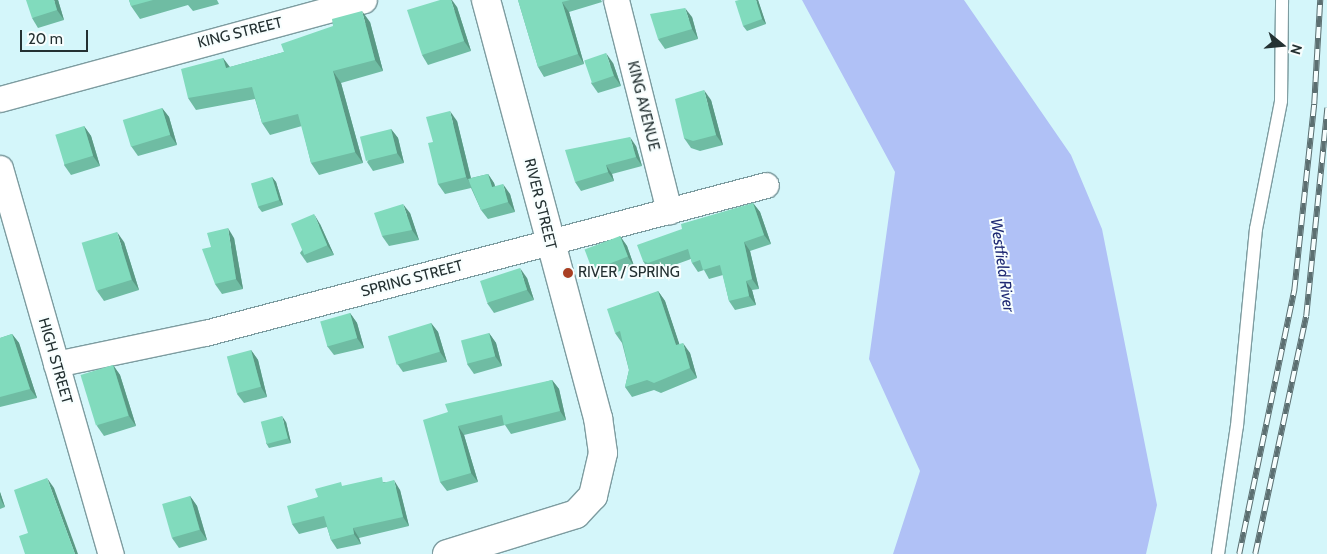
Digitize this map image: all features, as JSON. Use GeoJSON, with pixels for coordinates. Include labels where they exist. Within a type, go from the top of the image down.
{"type":"FeatureCollection","features":[{"type":"Feature","properties":{"kind":"street","name":"KING STREET"},"geometry":{"type":"LineString","coordinates":[[0,99],[364,0]]}},
{"type":"Feature","properties":{"kind":"street","name":"RIVER STREET"},"geometry":{"type":"LineString","coordinates":[[448,554],[559,522],[583,509],[594,496],[602,463],[602,435],[486,0]]}},
{"type":"Feature","properties":{"kind":"street","name":"KING AVENUE"},"geometry":{"type":"LineString","coordinates":[[616,0],[669,211]]}},
{"type":"Feature","properties":{"kind":"street","name":"HIGH STREET"},"geometry":{"type":"LineString","coordinates":[[0,168],[111,554]]}},
{"type":"Feature","properties":{"kind":"street","name":"SPRING STREET"},"geometry":{"type":"LineString","coordinates":[[56,364],[206,333],[766,185]]}},
{"type":"Feature","properties":{"kind":"lane"},"geometry":{"type":"LineString","coordinates":[[1218,554],[1237,426],[1256,229],[1281,101],[1282,0]]}},
{"type":"Feature","properties":{"kind":"water","name":"Westfield River"},"geometry":{"type":"Polygon","coordinates":[[[802,0],[964,0],[1071,155],[1102,229],[1157,505],[1146,554],[893,554],[920,471],[869,359],[895,172],[802,0]]]}},
{"type":"Feature","properties":{"kind":"building"},"geometry":{"type":"Polygon","coordinates":[[[26,0],[54,0],[57,10],[32,18],[26,0]]]}},
{"type":"Feature","properties":{"kind":"building"},"geometry":{"type":"Polygon","coordinates":[[[129,0],[153,0],[131,6],[129,0]]]}},
{"type":"Feature","properties":{"kind":"building"},"geometry":{"type":"Polygon","coordinates":[[[440,0],[451,0],[464,41],[422,55],[407,10],[440,0]]]}},
{"type":"Feature","properties":{"kind":"building"},"geometry":{"type":"Polygon","coordinates":[[[518,0],[570,0],[562,2],[578,54],[538,67],[518,0]]]}},
{"type":"Feature","properties":{"kind":"building"},"geometry":{"type":"Polygon","coordinates":[[[756,0],[762,19],[743,26],[735,1],[756,0]]]}},
{"type":"Feature","properties":{"kind":"building"},"geometry":{"type":"Polygon","coordinates":[[[685,8],[692,29],[658,39],[650,14],[685,8]]]}},
{"type":"Feature","properties":{"kind":"building"},"geometry":{"type":"Polygon","coordinates":[[[362,11],[375,60],[333,71],[355,152],[311,163],[298,114],[262,123],[252,87],[188,98],[181,69],[223,58],[226,68],[284,52],[281,44],[333,26],[332,19],[362,11]]]}},
{"type":"Feature","properties":{"kind":"building"},"geometry":{"type":"Polygon","coordinates":[[[606,53],[614,76],[592,83],[584,60],[606,53]]]}},
{"type":"Feature","properties":{"kind":"building"},"geometry":{"type":"Polygon","coordinates":[[[704,90],[716,135],[693,141],[684,138],[675,99],[704,90]]]}},
{"type":"Feature","properties":{"kind":"building"},"geometry":{"type":"Polygon","coordinates":[[[162,108],[170,135],[131,147],[123,120],[162,108]]]}},
{"type":"Feature","properties":{"kind":"building"},"geometry":{"type":"Polygon","coordinates":[[[450,111],[466,177],[438,184],[428,143],[433,142],[426,117],[450,111]]]}},
{"type":"Feature","properties":{"kind":"building"},"geometry":{"type":"Polygon","coordinates":[[[84,126],[93,156],[64,164],[55,135],[84,126]]]}},
{"type":"Feature","properties":{"kind":"building"},"geometry":{"type":"Polygon","coordinates":[[[391,129],[397,153],[366,161],[360,137],[391,129]]]}},
{"type":"Feature","properties":{"kind":"building"},"geometry":{"type":"Polygon","coordinates":[[[630,137],[636,157],[606,165],[608,172],[575,182],[565,150],[630,137]]]}},
{"type":"Feature","properties":{"kind":"building"},"geometry":{"type":"Polygon","coordinates":[[[488,174],[492,187],[503,184],[508,202],[481,210],[468,179],[488,174]]]}},
{"type":"Feature","properties":{"kind":"building"},"geometry":{"type":"Polygon","coordinates":[[[272,177],[279,200],[258,206],[251,183],[272,177]]]}},
{"type":"Feature","properties":{"kind":"building"},"geometry":{"type":"Polygon","coordinates":[[[753,203],[764,235],[744,242],[752,279],[746,281],[749,296],[729,301],[720,265],[703,270],[700,260],[692,263],[688,249],[648,263],[643,261],[637,245],[682,229],[681,224],[753,203]]]}},
{"type":"Feature","properties":{"kind":"building"},"geometry":{"type":"Polygon","coordinates":[[[403,204],[412,230],[382,236],[374,213],[403,204]]]}},
{"type":"Feature","properties":{"kind":"building"},"geometry":{"type":"Polygon","coordinates":[[[314,214],[327,245],[304,255],[291,224],[314,214]]]}},
{"type":"Feature","properties":{"kind":"building"},"geometry":{"type":"Polygon","coordinates":[[[228,228],[236,279],[215,284],[202,249],[211,247],[207,233],[228,228]]]}},
{"type":"Feature","properties":{"kind":"building"},"geometry":{"type":"Polygon","coordinates":[[[117,232],[132,280],[96,291],[82,243],[117,232]]]}},
{"type":"Feature","properties":{"kind":"building"},"geometry":{"type":"Polygon","coordinates":[[[620,236],[628,257],[592,270],[585,250],[620,236]]]}},
{"type":"Feature","properties":{"kind":"building"},"geometry":{"type":"Polygon","coordinates":[[[520,268],[527,290],[487,303],[480,281],[520,268]]]}},
{"type":"Feature","properties":{"kind":"building"},"geometry":{"type":"Polygon","coordinates":[[[658,291],[676,345],[683,343],[690,368],[654,383],[647,380],[625,387],[629,370],[620,331],[615,333],[607,309],[658,291]]]}},
{"type":"Feature","properties":{"kind":"building"},"geometry":{"type":"Polygon","coordinates":[[[350,313],[357,338],[327,347],[320,322],[350,313]]]}},
{"type":"Feature","properties":{"kind":"building"},"geometry":{"type":"Polygon","coordinates":[[[431,323],[440,352],[397,365],[388,336],[431,323]]]}},
{"type":"Feature","properties":{"kind":"building"},"geometry":{"type":"Polygon","coordinates":[[[489,333],[495,356],[467,364],[461,341],[489,333]]]}},
{"type":"Feature","properties":{"kind":"building"},"geometry":{"type":"Polygon","coordinates":[[[12,334],[30,389],[0,397],[0,338],[12,334]]]}},
{"type":"Feature","properties":{"kind":"building"},"geometry":{"type":"Polygon","coordinates":[[[251,350],[261,387],[237,393],[227,356],[251,350]]]}},
{"type":"Feature","properties":{"kind":"building"},"geometry":{"type":"Polygon","coordinates":[[[113,365],[128,416],[96,426],[80,375],[113,365]]]}},
{"type":"Feature","properties":{"kind":"building"},"geometry":{"type":"Polygon","coordinates":[[[552,380],[560,411],[504,425],[502,415],[458,426],[471,473],[440,482],[423,420],[448,412],[445,404],[552,380]]]}},
{"type":"Feature","properties":{"kind":"building"},"geometry":{"type":"Polygon","coordinates":[[[282,416],[288,438],[267,444],[261,422],[282,416]]]}},
{"type":"Feature","properties":{"kind":"building"},"geometry":{"type":"Polygon","coordinates":[[[382,477],[383,483],[394,480],[403,517],[353,528],[354,534],[331,540],[324,516],[292,524],[287,506],[318,497],[315,489],[341,482],[342,486],[382,477]]]}},
{"type":"Feature","properties":{"kind":"building"},"geometry":{"type":"Polygon","coordinates":[[[47,478],[75,554],[25,554],[19,536],[28,533],[14,490],[47,478]]]}},
{"type":"Feature","properties":{"kind":"building"},"geometry":{"type":"Polygon","coordinates":[[[190,496],[200,530],[172,538],[162,504],[190,496]]]}},
{"type":"Feature","properties":{"kind":"railway"},"geometry":{"type":"LineString","coordinates":[[1239,554],[1294,291],[1314,104],[1320,0]]}},
{"type":"Feature","properties":{"kind":"railway"},"geometry":{"type":"LineString","coordinates":[[1255,554],[1306,316],[1327,108]]}},
{"type":"Feature","properties":{"kind":"place","name":"RIVER / SPRING"},"geometry":{"type":"Point","coordinates":[568,273]}}]}
